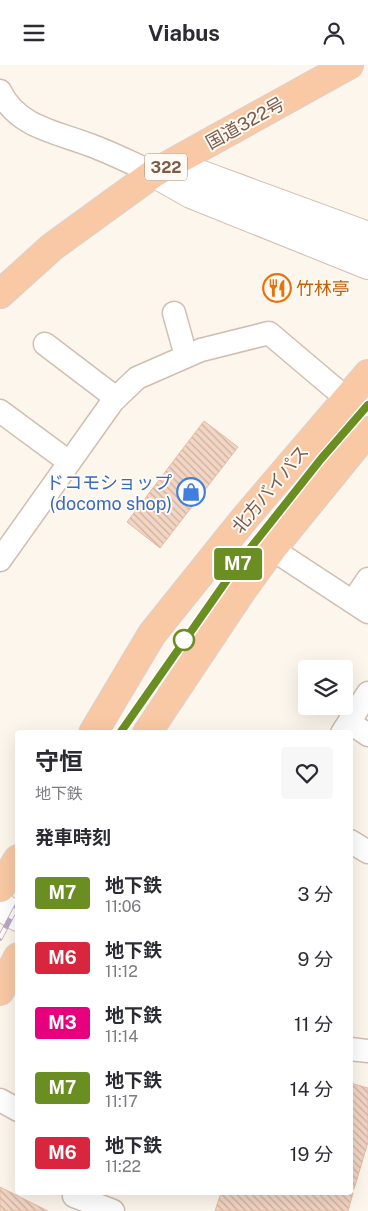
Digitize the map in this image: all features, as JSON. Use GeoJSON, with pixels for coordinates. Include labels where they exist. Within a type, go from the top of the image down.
{"type":"FeatureCollection","features":[{"type":"Feature","properties":{"kind":"highway","name":"国道322号"},"geometry":{"type":"LineString","coordinates":[[0,294],[52,247],[154,173],[349,65]]}},
{"type":"Feature","properties":{"kind":"highway","name":"北方バイパス"},"geometry":{"type":"LineString","coordinates":[[95,730],[152,634],[245,518],[368,374]]}},
{"type":"Feature","properties":{"kind":"highway"},"geometry":{"type":"LineString","coordinates":[[149,730],[272,549],[368,431]]}},
{"type":"Feature","properties":{"kind":"highway"},"geometry":{"type":"LineString","coordinates":[[0,888],[15,864]]}},
{"type":"Feature","properties":{"kind":"highway"},"geometry":{"type":"LineString","coordinates":[[0,991],[15,963]]}},
{"type":"Feature","properties":{"kind":"street"},"geometry":{"type":"LineString","coordinates":[[0,91],[22,119],[56,135],[90,145],[154,173],[191,194],[368,265]]}},
{"type":"Feature","properties":{"kind":"street"},"geometry":{"type":"LineString","coordinates":[[154,173],[202,175],[368,236]]}},
{"type":"Feature","properties":{"kind":"street"},"geometry":{"type":"LineString","coordinates":[[174,313],[186,356]]}},
{"type":"Feature","properties":{"kind":"street"},"geometry":{"type":"LineString","coordinates":[[0,560],[68,462],[116,398],[137,378],[201,350],[269,333],[347,399]]}},
{"type":"Feature","properties":{"kind":"street"},"geometry":{"type":"LineString","coordinates":[[45,344],[116,398]]}},
{"type":"Feature","properties":{"kind":"street"},"geometry":{"type":"LineString","coordinates":[[0,411],[68,462]]}},
{"type":"Feature","properties":{"kind":"street"},"geometry":{"type":"LineString","coordinates":[[272,549],[361,606],[368,579]]}},
{"type":"Feature","properties":{"kind":"street"},"geometry":{"type":"LineString","coordinates":[[368,693],[345,727],[368,735]]}},
{"type":"Feature","properties":{"kind":"street"},"geometry":{"type":"LineString","coordinates":[[353,843],[368,852]]}},
{"type":"Feature","properties":{"kind":"street"},"geometry":{"type":"LineString","coordinates":[[0,906],[15,915]]}},
{"type":"Feature","properties":{"kind":"street"},"geometry":{"type":"LineString","coordinates":[[353,1049],[368,1051]]}},
{"type":"Feature","properties":{"kind":"street"},"geometry":{"type":"LineString","coordinates":[[0,1100],[15,1108]]}},
{"type":"Feature","properties":{"kind":"street"},"geometry":{"type":"LineString","coordinates":[[72,1200],[113,1211]]}},
{"type":"Feature","properties":{"kind":"building"},"geometry":{"type":"Polygon","coordinates":[[[204,421],[238,447],[160,548],[127,522],[204,421]]]}},
{"type":"Feature","properties":{"kind":"building"},"geometry":{"type":"Polygon","coordinates":[[[353,1084],[368,1088],[368,1142],[354,1189],[353,1084]]]}},
{"type":"Feature","properties":{"kind":"building"},"geometry":{"type":"Polygon","coordinates":[[[0,1187],[48,1211],[0,1211],[0,1187]]]}},
{"type":"Feature","properties":{"kind":"building"},"geometry":{"type":"Polygon","coordinates":[[[220,1195],[352,1195],[348,1211],[215,1211],[220,1195]]]}},
{"type":"Feature","properties":{"kind":"railway"},"geometry":{"type":"LineString","coordinates":[[122,730],[241,560],[321,459],[368,405]]}},
{"type":"Feature","properties":{"kind":"railway"},"geometry":{"type":"LineString","coordinates":[[0,938],[15,910]]}},
{"type":"Feature","properties":{"kind":"metro line","name":"M7"},"geometry":{"type":"LineString","coordinates":[[122,730],[241,560],[321,459],[368,405]]}},
{"type":"Feature","properties":{"kind":"place","name":"竹林亭"},"geometry":{"type":"Point","coordinates":[277,288]}},
{"type":"Feature","properties":{"kind":"place","name":"ドコモショップ (docomo shop)"},"geometry":{"type":"Point","coordinates":[191,492]}}]}
